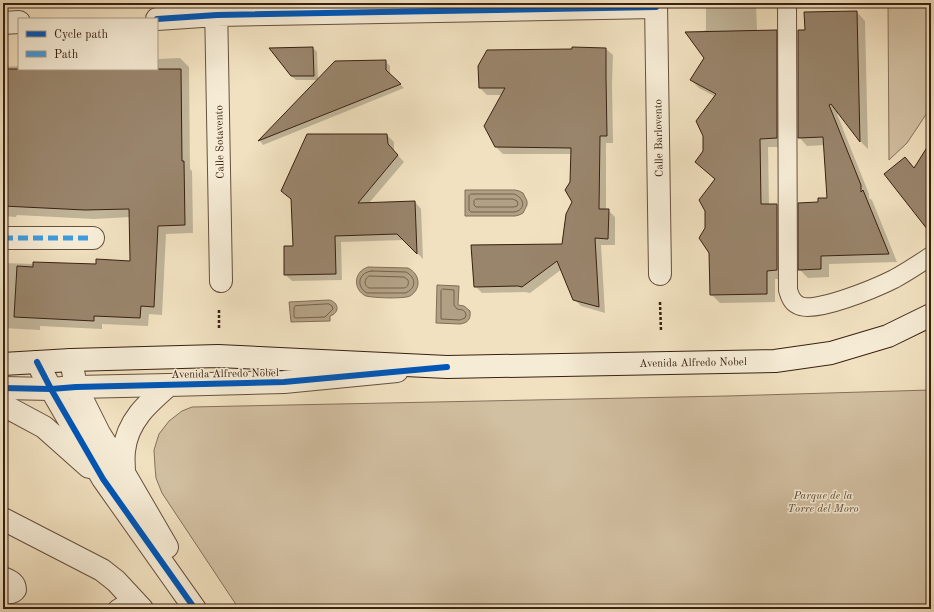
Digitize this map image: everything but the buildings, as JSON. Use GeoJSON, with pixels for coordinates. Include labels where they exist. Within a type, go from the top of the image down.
{"type":"FeatureCollection","features":[{"type":"Feature","properties":{"kind":"street"},"geometry":{"type":"LineString","coordinates":[[158,19],[216,9],[656,5]]}},
{"type":"Feature","properties":{"kind":"street","name":"Calle Barlovento"},"geometry":{"type":"LineString","coordinates":[[656,5],[660,274]]}},
{"type":"Feature","properties":{"kind":"street","name":"Calle Sotavento"},"geometry":{"type":"LineString","coordinates":[[216,9],[221,281]]}},
{"type":"Feature","properties":{"kind":"street"},"geometry":{"type":"LineString","coordinates":[[3,23],[18,22]]}},
{"type":"Feature","properties":{"kind":"street"},"geometry":{"type":"LineString","coordinates":[[3,238],[92,238]]}},
{"type":"Feature","properties":{"kind":"street","name":"Avenida Alfredo Nobel"},"geometry":{"type":"LineString","coordinates":[[3,364],[70,360],[218,356],[447,367],[775,361],[831,353],[888,336],[930,316]]}},
{"type":"Feature","properties":{"kind":"street"},"geometry":{"type":"LineString","coordinates":[[70,360],[76,387],[99,433],[203,609]]}},
{"type":"Feature","properties":{"kind":"street"},"geometry":{"type":"LineString","coordinates":[[37,362],[103,479],[195,609]]}},
{"type":"Feature","properties":{"kind":"street","name":"Avenida Alfredo Nobel"},"geometry":{"type":"LineString","coordinates":[[3,388],[51,389],[76,387],[284,382],[447,367]]}},
{"type":"Feature","properties":{"kind":"street"},"geometry":{"type":"LineString","coordinates":[[124,473],[124,450],[128,434],[142,410],[169,385]]}},
{"type":"Feature","properties":{"kind":"street"},"geometry":{"type":"LineString","coordinates":[[3,405],[44,427],[103,479]]}},
{"type":"Feature","properties":{"kind":"street"},"geometry":{"type":"LineString","coordinates":[[3,519],[102,570],[116,581],[131,606]]}},
{"type":"Feature","properties":{"kind":"lane"},"geometry":{"type":"LineString","coordinates":[[787,3],[788,290],[792,300],[799,306],[809,307],[838,301],[867,291],[893,279],[931,256]]}},
{"type":"Feature","properties":{"kind":"lane"},"geometry":{"type":"LineString","coordinates":[[3,576],[16,584],[17,590],[12,595],[3,594]]}},
{"type":"Feature","properties":{"kind":"path"},"geometry":{"type":"LineString","coordinates":[[219,329],[221,281]]}},
{"type":"Feature","properties":{"kind":"green space"},"geometry":{"type":"Polygon","coordinates":[[[888,3],[931,3],[931,107],[907,143],[889,160],[888,3]]]}},
{"type":"Feature","properties":{"kind":"green space","name":"Parque de la Torre del Moro"},"geometry":{"type":"Polygon","coordinates":[[[931,390],[931,609],[239,609],[162,493],[156,478],[154,450],[159,434],[169,421],[182,411],[192,407],[727,396],[931,390]]]}},
{"type":"Feature","properties":{"kind":"water"},"geometry":{"type":"Polygon","coordinates":[[[465,190],[515,190],[523,193],[527,201],[527,205],[523,213],[515,216],[465,216],[465,190]]]}},
{"type":"Feature","properties":{"kind":"water"},"geometry":{"type":"Polygon","coordinates":[[[368,267],[408,268],[414,272],[418,280],[417,289],[412,295],[402,298],[366,296],[359,290],[356,281],[363,269],[368,267]]]}},
{"type":"Feature","properties":{"kind":"water"},"geometry":{"type":"Polygon","coordinates":[[[437,285],[459,286],[458,305],[464,306],[470,311],[470,316],[467,322],[460,324],[436,323],[437,285]]]}},
{"type":"Feature","properties":{"kind":"water"},"geometry":{"type":"Polygon","coordinates":[[[329,300],[335,303],[337,308],[335,313],[330,316],[330,321],[291,322],[289,302],[329,300]]]}},
{"type":"Feature","properties":{"kind":"marked path"},"geometry":{"type":"LineString","coordinates":[[3,238],[93,238]]}},
{"type":"Feature","properties":{"kind":"cycle path"},"geometry":{"type":"LineString","coordinates":[[158,19],[217,15],[656,7]]}},
{"type":"Feature","properties":{"kind":"cycle path"},"geometry":{"type":"LineString","coordinates":[[37,362],[103,479],[195,609]]}},
{"type":"Feature","properties":{"kind":"cycle path"},"geometry":{"type":"LineString","coordinates":[[3,388],[51,389],[76,387],[284,382],[447,367]]}}]}
